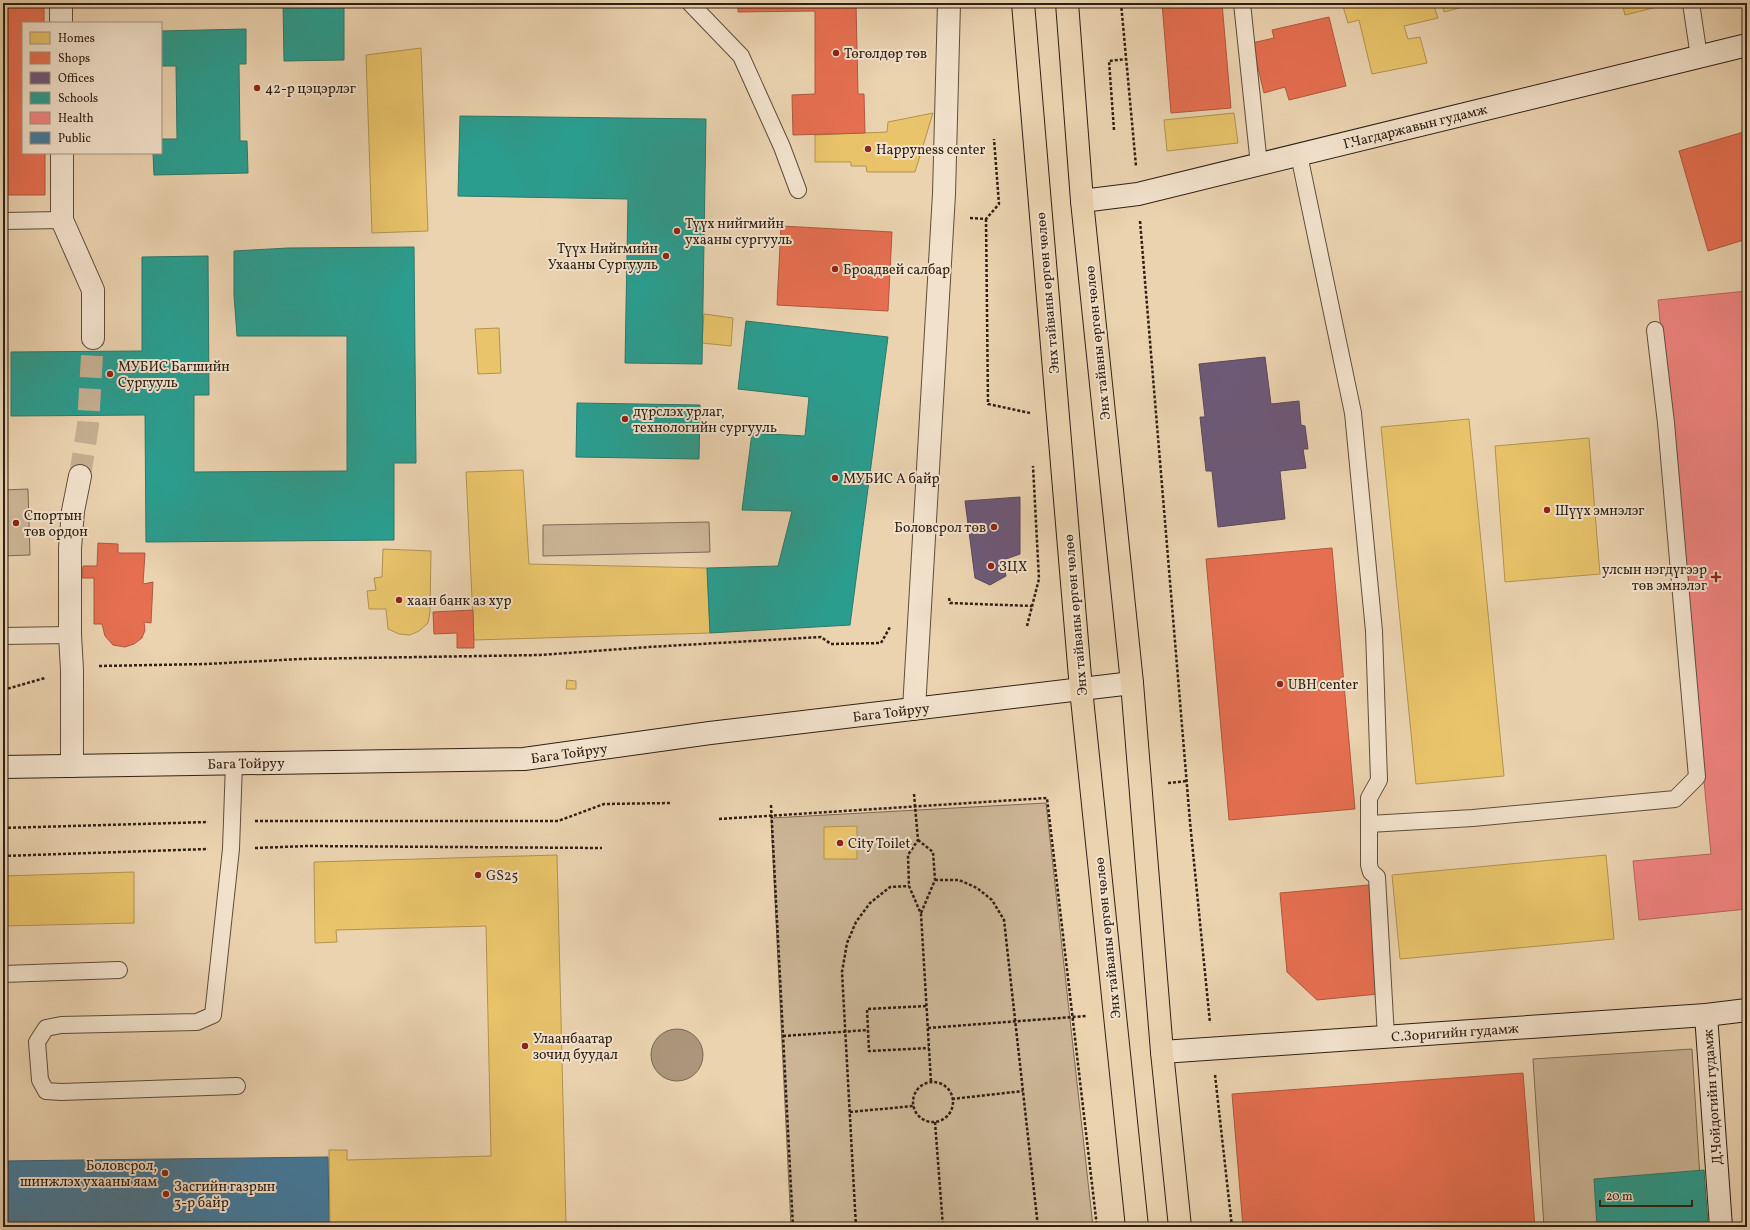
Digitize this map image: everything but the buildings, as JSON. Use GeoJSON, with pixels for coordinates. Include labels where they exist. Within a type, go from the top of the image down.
{"type":"FeatureCollection","features":[{"type":"Feature","properties":{"kind":"highway","name":"Энх тайваны өргөн чөлөө"},"geometry":{"type":"LineString","coordinates":[[1023,3],[1081,689],[1137,1227]]}},
{"type":"Feature","properties":{"kind":"highway","name":"Энх тайвны өргөн чөлөө"},"geometry":{"type":"LineString","coordinates":[[1067,3],[1082,201],[1132,683]]}},
{"type":"Feature","properties":{"kind":"highway"},"geometry":{"type":"LineString","coordinates":[[1132,683],[1162,1052],[1180,1227]]}},
{"type":"Feature","properties":{"kind":"street"},"geometry":{"type":"LineString","coordinates":[[61,3],[61,22]]}},
{"type":"Feature","properties":{"kind":"street"},"geometry":{"type":"LineString","coordinates":[[914,709],[944,194],[949,3]]}},
{"type":"Feature","properties":{"kind":"street","name":"Г.Чагдаржавын гудамж"},"geometry":{"type":"LineString","coordinates":[[1082,201],[1138,194],[1747,45]]}},
{"type":"Feature","properties":{"kind":"street"},"geometry":{"type":"LineString","coordinates":[[62,154],[62,220],[93,290],[93,338]]}},
{"type":"Feature","properties":{"kind":"street"},"geometry":{"type":"LineString","coordinates":[[72,766],[70,548],[73,511],[80,476]]}},
{"type":"Feature","properties":{"kind":"street","name":"Бага Тойруу"},"geometry":{"type":"LineString","coordinates":[[3,767],[524,760],[710,733],[1132,683]]}},
{"type":"Feature","properties":{"kind":"street","name":"С.Зоригийн гудамж"},"geometry":{"type":"LineString","coordinates":[[1162,1052],[1706,1015],[1747,1010]]}},
{"type":"Feature","properties":{"kind":"street","name":"Д.Чойдогийн гудамж"},"geometry":{"type":"LineString","coordinates":[[1706,1015],[1721,1227]]}},
{"type":"Feature","properties":{"kind":"lane"},"geometry":{"type":"LineString","coordinates":[[690,3],[741,56],[782,147],[798,190]]}},
{"type":"Feature","properties":{"kind":"lane"},"geometry":{"type":"LineString","coordinates":[[1242,3],[1259,165]]}},
{"type":"Feature","properties":{"kind":"lane"},"geometry":{"type":"LineString","coordinates":[[1691,3],[1700,57]]}},
{"type":"Feature","properties":{"kind":"lane"},"geometry":{"type":"LineString","coordinates":[[1299,155],[1353,413],[1374,632],[1379,780],[1369,798],[1369,865],[1372,872],[1377,877],[1386,1037]]}},
{"type":"Feature","properties":{"kind":"lane"},"geometry":{"type":"LineString","coordinates":[[3,221],[62,220]]}},
{"type":"Feature","properties":{"kind":"lane"},"geometry":{"type":"LineString","coordinates":[[1369,824],[1473,818],[1675,799],[1697,777],[1666,423],[1655,330]]}},
{"type":"Feature","properties":{"kind":"lane"},"geometry":{"type":"LineString","coordinates":[[3,636],[70,634]]}},
{"type":"Feature","properties":{"kind":"lane"},"geometry":{"type":"LineString","coordinates":[[234,763],[231,849],[214,1014],[197,1022],[61,1025],[46,1028],[37,1042],[40,1080],[46,1090],[61,1092],[237,1086]]}},
{"type":"Feature","properties":{"kind":"lane"},"geometry":{"type":"LineString","coordinates":[[3,974],[119,970]]}},
{"type":"Feature","properties":{"kind":"path"},"geometry":{"type":"LineString","coordinates":[[1121,3],[1187,781],[1212,1048],[1232,1227]]}},
{"type":"Feature","properties":{"kind":"path"},"geometry":{"type":"LineString","coordinates":[[1114,130],[1109,61],[1126,59]]}},
{"type":"Feature","properties":{"kind":"path"},"geometry":{"type":"LineString","coordinates":[[994,139],[999,204]]}},
{"type":"Feature","properties":{"kind":"path"},"geometry":{"type":"LineString","coordinates":[[986,219],[988,404],[1030,412],[1030,420]]}},
{"type":"Feature","properties":{"kind":"path"},"geometry":{"type":"LineString","coordinates":[[1027,626],[1039,579],[1032,460]]}},
{"type":"Feature","properties":{"kind":"path"},"geometry":{"type":"LineString","coordinates":[[950,603],[1032,606]]}},
{"type":"Feature","properties":{"kind":"path"},"geometry":{"type":"LineString","coordinates":[[3,690],[72,670],[106,665],[206,664],[300,659],[540,656],[649,647],[821,637],[831,644],[882,643],[891,625]]}},
{"type":"Feature","properties":{"kind":"path"},"geometry":{"type":"LineString","coordinates":[[1166,783],[1187,781]]}},
{"type":"Feature","properties":{"kind":"path"},"geometry":{"type":"LineString","coordinates":[[914,794],[918,840],[908,855],[909,886],[921,914],[931,1082]]}},
{"type":"Feature","properties":{"kind":"path"},"geometry":{"type":"LineString","coordinates":[[719,819],[1047,798],[1097,1227]]}},
{"type":"Feature","properties":{"kind":"path"},"geometry":{"type":"LineString","coordinates":[[3,828],[232,822],[558,821],[604,804],[671,803]]}},
{"type":"Feature","properties":{"kind":"path"},"geometry":{"type":"LineString","coordinates":[[771,805],[793,1227]]}},
{"type":"Feature","properties":{"kind":"path"},"geometry":{"type":"LineString","coordinates":[[918,840],[933,852],[935,880],[921,914]]}},
{"type":"Feature","properties":{"kind":"path"},"geometry":{"type":"LineString","coordinates":[[3,856],[308,846],[602,848]]}},
{"type":"Feature","properties":{"kind":"path"},"geometry":{"type":"LineString","coordinates":[[935,880],[959,880],[977,888],[992,900],[1004,920],[1038,1227]]}},
{"type":"Feature","properties":{"kind":"path"},"geometry":{"type":"LineString","coordinates":[[856,1227],[842,972],[847,943],[856,922],[870,903],[890,887],[909,886]]}},
{"type":"Feature","properties":{"kind":"path"},"geometry":{"type":"LineString","coordinates":[[926,1006],[867,1009],[869,1051],[929,1048]]}},
{"type":"Feature","properties":{"kind":"path"},"geometry":{"type":"LineString","coordinates":[[928,1028],[1086,1016]]}},
{"type":"Feature","properties":{"kind":"path"},"geometry":{"type":"LineString","coordinates":[[783,1036],[868,1030]]}},
{"type":"Feature","properties":{"kind":"path"},"geometry":{"type":"LineString","coordinates":[[931,1082],[947,1088],[952,1099],[950,1111],[941,1120],[935,1122],[923,1120],[915,1112],[913,1106],[915,1093],[919,1088],[931,1082]]}},
{"type":"Feature","properties":{"kind":"path"},"geometry":{"type":"LineString","coordinates":[[952,1099],[1023,1091]]}},
{"type":"Feature","properties":{"kind":"path"},"geometry":{"type":"LineString","coordinates":[[850,1112],[913,1106]]}},
{"type":"Feature","properties":{"kind":"path"},"geometry":{"type":"LineString","coordinates":[[935,1122],[943,1227]]}},
{"type":"Feature","properties":{"kind":"shaded area","name":"Спортын төв ордон"},"geometry":{"type":"Polygon","coordinates":[[[28,489],[30,555],[3,556],[3,490],[28,489]]]}},
{"type":"Feature","properties":{"kind":"shaded area"},"geometry":{"type":"Polygon","coordinates":[[[709,522],[710,552],[543,556],[543,525],[709,522]]]}},
{"type":"Feature","properties":{"kind":"shaded area"},"geometry":{"type":"Polygon","coordinates":[[[1046,803],[1093,1227],[791,1227],[771,818],[1046,803]]]}},
{"type":"Feature","properties":{"kind":"shaded area"},"geometry":{"type":"Polygon","coordinates":[[[672,1029],[682,1029],[696,1036],[703,1050],[703,1060],[696,1074],[682,1081],[672,1081],[662,1077],[655,1070],[651,1060],[651,1050],[655,1040],[662,1033],[672,1029]]]}},
{"type":"Feature","properties":{"kind":"shaded area"},"geometry":{"type":"Polygon","coordinates":[[[1692,1049],[1703,1227],[1544,1227],[1533,1059],[1692,1049]]]}},
{"type":"Feature","properties":{"kind":"tunnel"},"geometry":{"type":"LineString","coordinates":[[80,476],[88,425],[93,338]]}},
{"type":"Feature","properties":{"kind":"place","name":"Төгөлдөр төв"},"geometry":{"type":"Point","coordinates":[836,53]}},
{"type":"Feature","properties":{"kind":"place","name":"42-р цэцэрлэг"},"geometry":{"type":"Point","coordinates":[257,88]}},
{"type":"Feature","properties":{"kind":"place","name":"Happyness center"},"geometry":{"type":"Point","coordinates":[868,149]}},
{"type":"Feature","properties":{"kind":"place","name":"Түүх нийгмийн ухааны сургууль"},"geometry":{"type":"Point","coordinates":[677,231]}},
{"type":"Feature","properties":{"kind":"place","name":"Түүх Нийгмийн Ухааны Сургууль"},"geometry":{"type":"Point","coordinates":[666,256]}},
{"type":"Feature","properties":{"kind":"place","name":"Броадвей салбар"},"geometry":{"type":"Point","coordinates":[835,269]}},
{"type":"Feature","properties":{"kind":"place","name":"МУБИС Багшийн Сургууль"},"geometry":{"type":"Point","coordinates":[110,374]}},
{"type":"Feature","properties":{"kind":"place","name":"дүрслэх урлаг, технологийн сургууль"},"geometry":{"type":"Point","coordinates":[625,419]}},
{"type":"Feature","properties":{"kind":"place","name":"МУБИС А байр"},"geometry":{"type":"Point","coordinates":[835,478]}},
{"type":"Feature","properties":{"kind":"place","name":"Шүүх эмнэлэг"},"geometry":{"type":"Point","coordinates":[1547,510]}},
{"type":"Feature","properties":{"kind":"place","name":"Спортын төв ордон"},"geometry":{"type":"Point","coordinates":[16,523]}},
{"type":"Feature","properties":{"kind":"place","name":"Боловсрол төв"},"geometry":{"type":"Point","coordinates":[994,527]}},
{"type":"Feature","properties":{"kind":"place","name":"ЗЦХ"},"geometry":{"type":"Point","coordinates":[991,566]}},
{"type":"Feature","properties":{"kind":"place","name":"улсын нэгдүгээр төв эмнэлэг"},"geometry":{"type":"Point","coordinates":[1716,577]}},
{"type":"Feature","properties":{"kind":"place","name":"хаан банк аз хур"},"geometry":{"type":"Point","coordinates":[399,600]}},
{"type":"Feature","properties":{"kind":"place","name":"UBH center"},"geometry":{"type":"Point","coordinates":[1280,684]}},
{"type":"Feature","properties":{"kind":"place","name":"City Toilet"},"geometry":{"type":"Point","coordinates":[840,843]}},
{"type":"Feature","properties":{"kind":"place","name":"GS25"},"geometry":{"type":"Point","coordinates":[478,875]}},
{"type":"Feature","properties":{"kind":"place","name":"Улаанбаатар зочид буудал"},"geometry":{"type":"Point","coordinates":[525,1046]}},
{"type":"Feature","properties":{"kind":"place","name":"Боловсрол, шинжлэх ухааны яам"},"geometry":{"type":"Point","coordinates":[165,1173]}},
{"type":"Feature","properties":{"kind":"place","name":"Засгийн газрын 3-р байр"},"geometry":{"type":"Point","coordinates":[166,1194]}}]}
